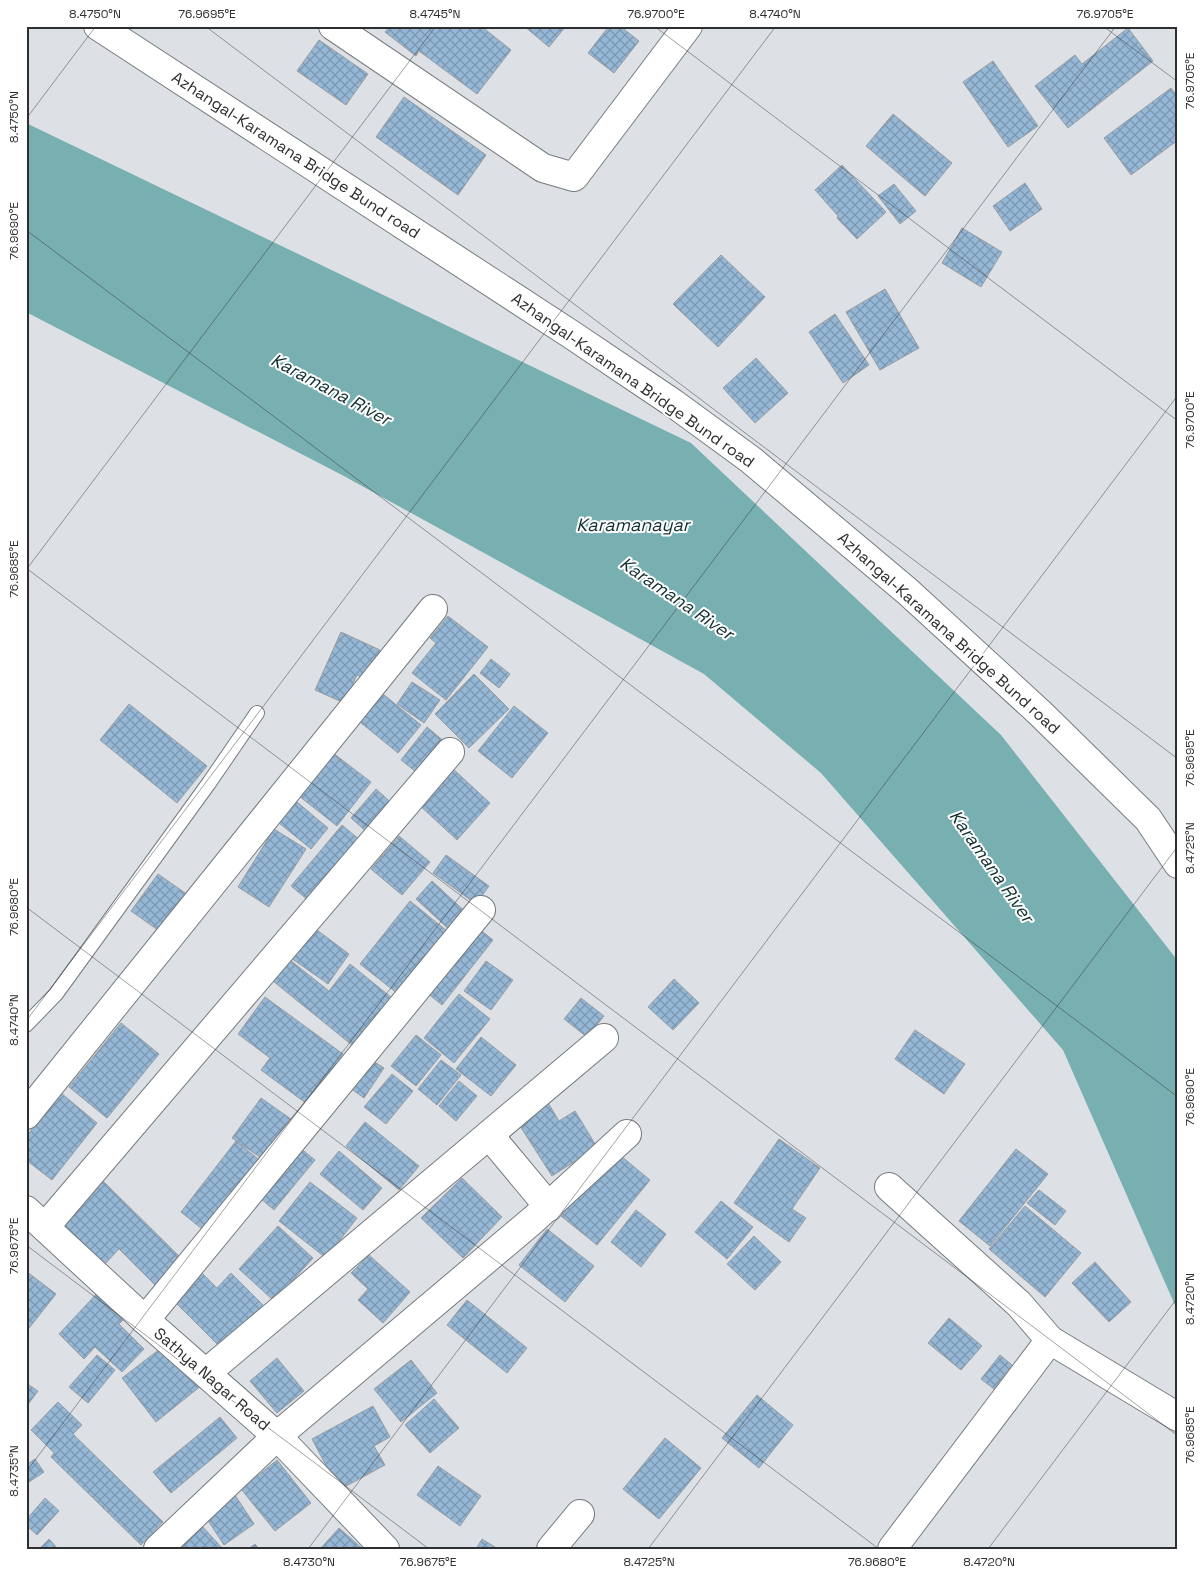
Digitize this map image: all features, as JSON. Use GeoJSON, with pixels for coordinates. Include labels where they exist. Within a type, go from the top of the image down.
{"type":"FeatureCollection","features":[{"type":"Feature","properties":{"kind":"street","name":"Azhangal-Karamana Bridge Bund road"},"geometry":{"type":"LineString","coordinates":[[98,26],[572,335],[673,403],[751,460],[907,592],[1040,713],[1148,820],[1178,864]]}},
{"type":"Feature","properties":{"kind":"street"},"geometry":{"type":"LineString","coordinates":[[334,26],[543,168],[574,177],[675,30]]}},
{"type":"Feature","properties":{"kind":"street"},"geometry":{"type":"LineString","coordinates":[[26,1115],[433,609]]}},
{"type":"Feature","properties":{"kind":"street"},"geometry":{"type":"LineString","coordinates":[[36,1219],[450,752]]}},
{"type":"Feature","properties":{"kind":"street"},"geometry":{"type":"LineString","coordinates":[[144,1320],[482,910]]}},
{"type":"Feature","properties":{"kind":"street"},"geometry":{"type":"LineString","coordinates":[[206,1373],[604,1038]]}},
{"type":"Feature","properties":{"kind":"street"},"geometry":{"type":"LineString","coordinates":[[386,1549],[278,1436],[548,1207],[627,1134]]}},
{"type":"Feature","properties":{"kind":"street"},"geometry":{"type":"LineString","coordinates":[[489,1135],[548,1207]]}},
{"type":"Feature","properties":{"kind":"street"},"geometry":{"type":"LineString","coordinates":[[889,1187],[1019,1304],[1050,1340],[1178,1416]]}},
{"type":"Feature","properties":{"kind":"street","name":"Sathya Nagar Road"},"geometry":{"type":"LineString","coordinates":[[36,1219],[144,1320],[278,1436],[158,1549]]}},
{"type":"Feature","properties":{"kind":"street"},"geometry":{"type":"LineString","coordinates":[[892,1549],[1050,1340]]}},
{"type":"Feature","properties":{"kind":"street"},"geometry":{"type":"LineString","coordinates":[[551,1549],[580,1514]]}},
{"type":"Feature","properties":{"kind":"lane"},"geometry":{"type":"LineString","coordinates":[[26,1025],[56,994],[258,713]]}},
{"type":"Feature","properties":{"kind":"water","name":"Karamanayar"},"geometry":{"type":"Polygon","coordinates":[[[26,123],[691,443],[1001,735],[1178,961],[1178,1312],[1063,1050],[821,773],[704,674],[342,475],[26,312],[26,123]]]}},
{"type":"Feature","properties":{"kind":"building"},"geometry":{"type":"Polygon","coordinates":[[[390,26],[481,26],[511,50],[477,94],[419,51],[416,56],[385,32],[390,26]]]}},
{"type":"Feature","properties":{"kind":"building"},"geometry":{"type":"Polygon","coordinates":[[[524,26],[566,26],[549,47],[524,26]]]}},
{"type":"Feature","properties":{"kind":"building"},"geometry":{"type":"Polygon","coordinates":[[[609,26],[620,26],[639,41],[614,73],[588,53],[609,26]]]}},
{"type":"Feature","properties":{"kind":"building"},"geometry":{"type":"Polygon","coordinates":[[[1128,28],[1153,61],[1068,128],[1035,86],[1075,55],[1082,64],[1128,28]]]}},
{"type":"Feature","properties":{"kind":"building"},"geometry":{"type":"Polygon","coordinates":[[[319,40],[368,74],[346,105],[297,71],[319,40]]]}},
{"type":"Feature","properties":{"kind":"building"},"geometry":{"type":"Polygon","coordinates":[[[993,61],[1038,126],[1008,147],[963,82],[993,61]]]}},
{"type":"Feature","properties":{"kind":"building"},"geometry":{"type":"Polygon","coordinates":[[[1171,88],[1178,97],[1178,140],[1131,175],[1104,138],[1171,88]]]}},
{"type":"Feature","properties":{"kind":"building"},"geometry":{"type":"Polygon","coordinates":[[[404,97],[486,155],[458,195],[376,137],[404,97]]]}},
{"type":"Feature","properties":{"kind":"building"},"geometry":{"type":"Polygon","coordinates":[[[893,114],[952,163],[925,196],[866,146],[893,114]]]}},
{"type":"Feature","properties":{"kind":"building"},"geometry":{"type":"Polygon","coordinates":[[[842,165],[886,212],[857,239],[837,218],[838,216],[815,190],[842,165]]]}},
{"type":"Feature","properties":{"kind":"building"},"geometry":{"type":"Polygon","coordinates":[[[1025,183],[1042,209],[1010,231],[993,206],[1025,183]]]}},
{"type":"Feature","properties":{"kind":"building"},"geometry":{"type":"Polygon","coordinates":[[[894,184],[916,211],[900,224],[878,196],[894,184]]]}},
{"type":"Feature","properties":{"kind":"building"},"geometry":{"type":"Polygon","coordinates":[[[962,228],[1002,252],[981,287],[942,263],[962,228]]]}},
{"type":"Feature","properties":{"kind":"building"},"geometry":{"type":"Polygon","coordinates":[[[721,255],[765,297],[718,347],[673,304],[721,255]]]}},
{"type":"Feature","properties":{"kind":"building"},"geometry":{"type":"Polygon","coordinates":[[[885,289],[919,348],[880,370],[846,312],[885,289]]]}},
{"type":"Feature","properties":{"kind":"building"},"geometry":{"type":"Polygon","coordinates":[[[835,314],[869,365],[843,383],[809,332],[835,314]]]}},
{"type":"Feature","properties":{"kind":"building"},"geometry":{"type":"Polygon","coordinates":[[[756,358],[788,393],[755,423],[723,388],[756,358]]]}},
{"type":"Feature","properties":{"kind":"building"},"geometry":{"type":"Polygon","coordinates":[[[448,616],[488,647],[446,700],[412,673],[436,643],[430,638],[448,616]]]}},
{"type":"Feature","properties":{"kind":"building"},"geometry":{"type":"Polygon","coordinates":[[[341,632],[380,650],[366,679],[357,675],[344,703],[315,690],[341,632]]]}},
{"type":"Feature","properties":{"kind":"building"},"geometry":{"type":"Polygon","coordinates":[[[491,659],[510,674],[499,688],[480,673],[491,659]]]}},
{"type":"Feature","properties":{"kind":"building"},"geometry":{"type":"Polygon","coordinates":[[[474,674],[509,709],[469,748],[435,714],[474,674]]]}},
{"type":"Feature","properties":{"kind":"building"},"geometry":{"type":"Polygon","coordinates":[[[412,682],[440,700],[424,723],[397,704],[412,682]]]}},
{"type":"Feature","properties":{"kind":"building"},"geometry":{"type":"Polygon","coordinates":[[[383,694],[421,725],[398,753],[360,722],[383,694]]]}},
{"type":"Feature","properties":{"kind":"building"},"geometry":{"type":"Polygon","coordinates":[[[129,704],[207,766],[177,803],[100,740],[129,704]]]}},
{"type":"Feature","properties":{"kind":"building"},"geometry":{"type":"Polygon","coordinates":[[[514,706],[548,733],[512,778],[478,751],[514,706]]]}},
{"type":"Feature","properties":{"kind":"building"},"geometry":{"type":"Polygon","coordinates":[[[427,727],[446,743],[420,775],[401,760],[427,727]]]}},
{"type":"Feature","properties":{"kind":"building"},"geometry":{"type":"Polygon","coordinates":[[[333,753],[371,782],[337,826],[299,796],[333,753]]]}},
{"type":"Feature","properties":{"kind":"building"},"geometry":{"type":"Polygon","coordinates":[[[451,767],[490,803],[457,840],[417,803],[451,767]]]}},
{"type":"Feature","properties":{"kind":"building"},"geometry":{"type":"Polygon","coordinates":[[[376,789],[395,806],[369,834],[351,818],[376,789]]]}},
{"type":"Feature","properties":{"kind":"building"},"geometry":{"type":"Polygon","coordinates":[[[297,802],[328,828],[311,849],[279,823],[297,802]]]}},
{"type":"Feature","properties":{"kind":"building"},"geometry":{"type":"Polygon","coordinates":[[[342,825],[360,840],[309,901],[291,886],[342,825]]]}},
{"type":"Feature","properties":{"kind":"building"},"geometry":{"type":"Polygon","coordinates":[[[274,829],[306,849],[269,907],[238,887],[274,829]]]}},
{"type":"Feature","properties":{"kind":"building"},"geometry":{"type":"Polygon","coordinates":[[[399,836],[430,862],[402,895],[371,869],[399,836]]]}},
{"type":"Feature","properties":{"kind":"building"},"geometry":{"type":"Polygon","coordinates":[[[446,855],[489,886],[476,904],[433,873],[446,855]]]}},
{"type":"Feature","properties":{"kind":"building"},"geometry":{"type":"Polygon","coordinates":[[[158,874],[188,895],[162,933],[131,911],[158,874]]]}},
{"type":"Feature","properties":{"kind":"building"},"geometry":{"type":"Polygon","coordinates":[[[432,881],[470,916],[454,934],[416,899],[432,881]]]}},
{"type":"Feature","properties":{"kind":"building"},"geometry":{"type":"Polygon","coordinates":[[[410,901],[452,935],[402,997],[360,964],[410,901]]]}},
{"type":"Feature","properties":{"kind":"building"},"geometry":{"type":"Polygon","coordinates":[[[472,923],[493,940],[442,1005],[420,987],[472,923]]]}},
{"type":"Feature","properties":{"kind":"building"},"geometry":{"type":"Polygon","coordinates":[[[313,927],[349,954],[328,984],[291,958],[313,927]]]}},
{"type":"Feature","properties":{"kind":"building"},"geometry":{"type":"Polygon","coordinates":[[[290,960],[329,991],[350,964],[397,1002],[358,1050],[273,981],[290,960]]]}},
{"type":"Feature","properties":{"kind":"building"},"geometry":{"type":"Polygon","coordinates":[[[486,961],[513,980],[491,1010],[464,991],[486,961]]]}},
{"type":"Feature","properties":{"kind":"building"},"geometry":{"type":"Polygon","coordinates":[[[674,979],[699,1003],[673,1030],[648,1007],[674,979]]]}},
{"type":"Feature","properties":{"kind":"building"},"geometry":{"type":"Polygon","coordinates":[[[459,994],[490,1019],[454,1063],[424,1038],[459,994]]]}},
{"type":"Feature","properties":{"kind":"building"},"geometry":{"type":"Polygon","coordinates":[[[265,997],[343,1054],[307,1104],[261,1070],[270,1058],[238,1034],[265,997]]]}},
{"type":"Feature","properties":{"kind":"building"},"geometry":{"type":"Polygon","coordinates":[[[581,998],[604,1016],[587,1037],[564,1019],[581,998]]]}},
{"type":"Feature","properties":{"kind":"building"},"geometry":{"type":"Polygon","coordinates":[[[121,1023],[159,1054],[107,1118],[69,1087],[121,1023]]]}},
{"type":"Feature","properties":{"kind":"building"},"geometry":{"type":"Polygon","coordinates":[[[915,1030],[965,1064],[944,1094],[895,1059],[915,1030]]]}},
{"type":"Feature","properties":{"kind":"building"},"geometry":{"type":"Polygon","coordinates":[[[416,1035],[441,1055],[416,1086],[391,1066],[416,1035]]]}},
{"type":"Feature","properties":{"kind":"building"},"geometry":{"type":"Polygon","coordinates":[[[481,1037],[516,1065],[491,1096],[456,1069],[481,1037]]]}},
{"type":"Feature","properties":{"kind":"building"},"geometry":{"type":"Polygon","coordinates":[[[370,1059],[384,1068],[364,1098],[350,1088],[370,1059]]]}},
{"type":"Feature","properties":{"kind":"building"},"geometry":{"type":"Polygon","coordinates":[[[441,1060],[461,1075],[437,1105],[418,1089],[441,1060]]]}},
{"type":"Feature","properties":{"kind":"building"},"geometry":{"type":"Polygon","coordinates":[[[392,1074],[413,1091],[386,1124],[364,1107],[392,1074]]]}},
{"type":"Feature","properties":{"kind":"building"},"geometry":{"type":"Polygon","coordinates":[[[459,1081],[477,1096],[456,1121],[439,1106],[459,1081]]]}},
{"type":"Feature","properties":{"kind":"building"},"geometry":{"type":"Polygon","coordinates":[[[61,1093],[97,1123],[52,1180],[26,1160],[26,1137],[61,1093]]]}},
{"type":"Feature","properties":{"kind":"building"},"geometry":{"type":"Polygon","coordinates":[[[544,1096],[559,1121],[575,1111],[597,1147],[552,1176],[513,1115],[544,1096]]]}},
{"type":"Feature","properties":{"kind":"building"},"geometry":{"type":"Polygon","coordinates":[[[261,1098],[298,1124],[270,1164],[232,1138],[261,1098]]]}},
{"type":"Feature","properties":{"kind":"building"},"geometry":{"type":"Polygon","coordinates":[[[365,1122],[419,1166],[399,1190],[346,1146],[365,1122]]]}},
{"type":"Feature","properties":{"kind":"building"},"geometry":{"type":"Polygon","coordinates":[[[779,1139],[820,1168],[792,1209],[806,1218],[789,1242],[734,1203],[779,1139]]]}},
{"type":"Feature","properties":{"kind":"building"},"geometry":{"type":"Polygon","coordinates":[[[236,1141],[262,1162],[207,1233],[181,1212],[236,1141]]]}},
{"type":"Feature","properties":{"kind":"building"},"geometry":{"type":"Polygon","coordinates":[[[294,1143],[315,1160],[274,1210],[253,1192],[294,1143]]]}},
{"type":"Feature","properties":{"kind":"building"},"geometry":{"type":"Polygon","coordinates":[[[1016,1149],[1048,1174],[990,1246],[959,1221],[1016,1149]]]}},
{"type":"Feature","properties":{"kind":"building"},"geometry":{"type":"Polygon","coordinates":[[[339,1151],[382,1188],[363,1210],[320,1174],[339,1151]]]}},
{"type":"Feature","properties":{"kind":"building"},"geometry":{"type":"Polygon","coordinates":[[[615,1151],[650,1180],[597,1245],[561,1216],[615,1151]]]}},
{"type":"Feature","properties":{"kind":"building"},"geometry":{"type":"Polygon","coordinates":[[[462,1178],[502,1217],[463,1258],[421,1218],[462,1178]]]}},
{"type":"Feature","properties":{"kind":"building"},"geometry":{"type":"Polygon","coordinates":[[[103,1181],[181,1258],[155,1285],[119,1249],[103,1266],[60,1224],[103,1181]]]}},
{"type":"Feature","properties":{"kind":"building"},"geometry":{"type":"Polygon","coordinates":[[[310,1182],[357,1218],[326,1258],[279,1221],[310,1182]]]}},
{"type":"Feature","properties":{"kind":"building"},"geometry":{"type":"Polygon","coordinates":[[[1039,1190],[1066,1211],[1055,1225],[1027,1203],[1039,1190]]]}},
{"type":"Feature","properties":{"kind":"building"},"geometry":{"type":"Polygon","coordinates":[[[721,1201],[753,1227],[727,1259],[695,1232],[721,1201]]]}},
{"type":"Feature","properties":{"kind":"building"},"geometry":{"type":"Polygon","coordinates":[[[1025,1206],[1081,1253],[1045,1297],[989,1249],[1025,1206]]]}},
{"type":"Feature","properties":{"kind":"building"},"geometry":{"type":"Polygon","coordinates":[[[636,1210],[666,1234],[641,1267],[611,1242],[636,1210]]]}},
{"type":"Feature","properties":{"kind":"building"},"geometry":{"type":"Polygon","coordinates":[[[278,1226],[313,1258],[274,1301],[239,1269],[278,1226]]]}},
{"type":"Feature","properties":{"kind":"building"},"geometry":{"type":"Polygon","coordinates":[[[547,1229],[594,1266],[565,1302],[519,1265],[547,1229]]]}},
{"type":"Feature","properties":{"kind":"building"},"geometry":{"type":"Polygon","coordinates":[[[754,1236],[781,1262],[755,1290],[727,1264],[754,1236]]]}},
{"type":"Feature","properties":{"kind":"building"},"geometry":{"type":"Polygon","coordinates":[[[369,1255],[410,1292],[383,1323],[358,1300],[368,1289],[351,1273],[369,1255]]]}},
{"type":"Feature","properties":{"kind":"building"},"geometry":{"type":"Polygon","coordinates":[[[1095,1262],[1131,1302],[1109,1322],[1072,1283],[1095,1262]]]}},
{"type":"Feature","properties":{"kind":"building"},"geometry":{"type":"Polygon","coordinates":[[[197,1268],[217,1288],[231,1273],[265,1307],[222,1349],[169,1296],[197,1268]]]}},
{"type":"Feature","properties":{"kind":"building"},"geometry":{"type":"Polygon","coordinates":[[[26,1271],[56,1294],[26,1332],[26,1271]]]}},
{"type":"Feature","properties":{"kind":"building"},"geometry":{"type":"Polygon","coordinates":[[[101,1289],[128,1315],[119,1324],[144,1349],[122,1372],[95,1347],[84,1359],[59,1334],[101,1289]]]}},
{"type":"Feature","properties":{"kind":"building"},"geometry":{"type":"Polygon","coordinates":[[[467,1300],[527,1348],[507,1373],[447,1325],[467,1300]]]}},
{"type":"Feature","properties":{"kind":"building"},"geometry":{"type":"Polygon","coordinates":[[[949,1318],[982,1346],[961,1370],[928,1343],[949,1318]]]}},
{"type":"Feature","properties":{"kind":"building"},"geometry":{"type":"Polygon","coordinates":[[[169,1342],[202,1385],[156,1422],[122,1378],[169,1342]]]}},
{"type":"Feature","properties":{"kind":"building"},"geometry":{"type":"Polygon","coordinates":[[[97,1355],[115,1370],[88,1403],[69,1387],[97,1355]]]}},
{"type":"Feature","properties":{"kind":"building"},"geometry":{"type":"Polygon","coordinates":[[[1000,1355],[1012,1365],[994,1389],[981,1379],[1000,1355]]]}},
{"type":"Feature","properties":{"kind":"building"},"geometry":{"type":"Polygon","coordinates":[[[277,1358],[304,1391],[277,1413],[250,1381],[277,1358]]]}},
{"type":"Feature","properties":{"kind":"building"},"geometry":{"type":"Polygon","coordinates":[[[411,1360],[437,1393],[401,1422],[374,1389],[411,1360]]]}},
{"type":"Feature","properties":{"kind":"building"},"geometry":{"type":"Polygon","coordinates":[[[26,1383],[38,1391],[26,1407],[26,1383]]]}},
{"type":"Feature","properties":{"kind":"building"},"geometry":{"type":"Polygon","coordinates":[[[757,1395],[793,1425],[759,1468],[722,1438],[757,1395]]]}},
{"type":"Feature","properties":{"kind":"building"},"geometry":{"type":"Polygon","coordinates":[[[434,1399],[459,1428],[430,1453],[405,1425],[434,1399]]]}},
{"type":"Feature","properties":{"kind":"building"},"geometry":{"type":"Polygon","coordinates":[[[58,1402],[82,1425],[73,1434],[163,1522],[141,1545],[51,1457],[54,1453],[31,1430],[58,1402]]]}},
{"type":"Feature","properties":{"kind":"building"},"geometry":{"type":"Polygon","coordinates":[[[373,1406],[390,1437],[374,1446],[385,1465],[339,1490],[312,1439],[373,1406]]]}},
{"type":"Feature","properties":{"kind":"building"},"geometry":{"type":"Polygon","coordinates":[[[220,1417],[237,1438],[171,1493],[153,1472],[220,1417]]]}},
{"type":"Feature","properties":{"kind":"building"},"geometry":{"type":"Polygon","coordinates":[[[665,1438],[701,1468],[659,1519],[623,1489],[665,1438]]]}},
{"type":"Feature","properties":{"kind":"building"},"geometry":{"type":"Polygon","coordinates":[[[35,1459],[44,1472],[26,1484],[26,1465],[35,1459]]]}},
{"type":"Feature","properties":{"kind":"building"},"geometry":{"type":"Polygon","coordinates":[[[277,1460],[311,1503],[275,1531],[241,1489],[277,1460]]]}},
{"type":"Feature","properties":{"kind":"building"},"geometry":{"type":"Polygon","coordinates":[[[438,1466],[481,1496],[460,1526],[417,1495],[438,1466]]]}},
{"type":"Feature","properties":{"kind":"building"},"geometry":{"type":"Polygon","coordinates":[[[235,1495],[254,1524],[224,1545],[205,1516],[235,1495]]]}},
{"type":"Feature","properties":{"kind":"building"},"geometry":{"type":"Polygon","coordinates":[[[45,1498],[59,1511],[37,1535],[26,1525],[26,1520],[45,1498]]]}},
{"type":"Feature","properties":{"kind":"building"},"geometry":{"type":"Polygon","coordinates":[[[202,1526],[223,1549],[176,1549],[202,1526]]]}},
{"type":"Feature","properties":{"kind":"building"},"geometry":{"type":"Polygon","coordinates":[[[339,1528],[363,1549],[320,1549],[339,1528]]]}},
{"type":"Feature","properties":{"kind":"building"},"geometry":{"type":"Polygon","coordinates":[[[49,1539],[58,1549],[39,1549],[49,1539]]]}},
{"type":"Feature","properties":{"kind":"building"},"geometry":{"type":"Polygon","coordinates":[[[482,1539],[498,1549],[476,1549],[482,1539]]]}},
{"type":"Feature","properties":{"kind":"building"},"geometry":{"type":"Polygon","coordinates":[[[255,1544],[259,1549],[248,1549],[255,1544]]]}},
{"type":"Feature","properties":{"kind":"water label","name":"Karamana River"},"geometry":{"type":"Point","coordinates":[331,389]}},
{"type":"Feature","properties":{"kind":"water label","name":"Karamana River"},"geometry":{"type":"Point","coordinates":[677,598]}},
{"type":"Feature","properties":{"kind":"water label","name":"Karamana River"},"geometry":{"type":"Point","coordinates":[992,866]}}]}
